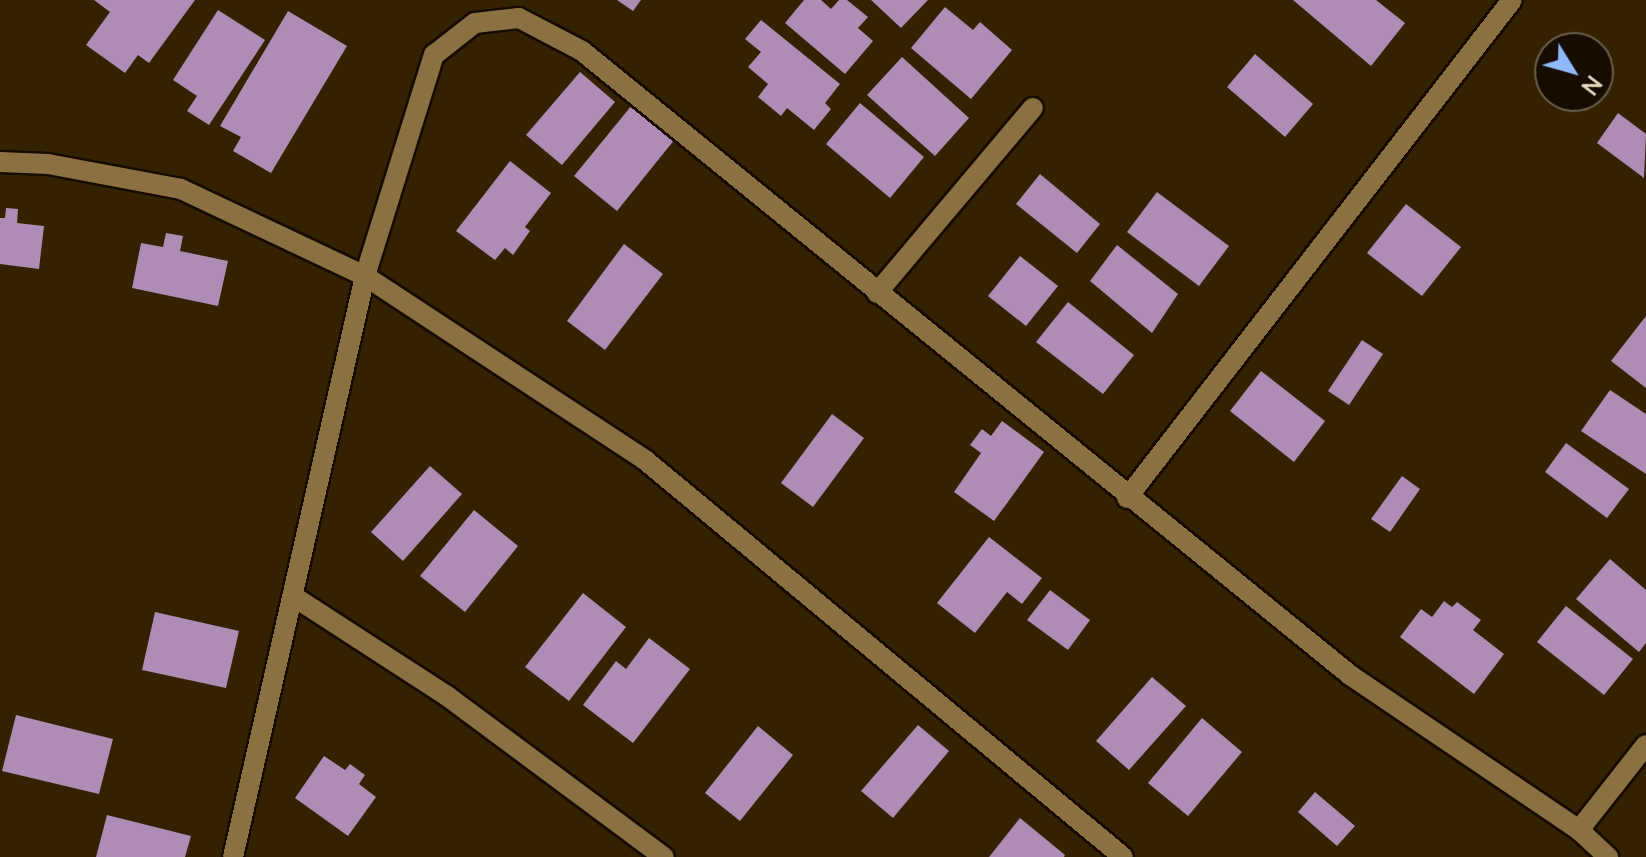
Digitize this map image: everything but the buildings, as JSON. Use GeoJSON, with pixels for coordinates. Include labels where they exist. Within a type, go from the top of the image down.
{"type":"FeatureCollection","features":[{"type":"Feature","properties":{"kind":"street"},"geometry":{"type":"LineString","coordinates":[[1127,498],[1512,0]]}},
{"type":"Feature","properties":{"kind":"street"},"geometry":{"type":"LineString","coordinates":[[233,857],[296,598],[365,276],[434,55],[475,23],[519,18],[582,51],[1127,498],[1350,675],[1579,830],[1608,857]]}},
{"type":"Feature","properties":{"kind":"street"},"geometry":{"type":"LineString","coordinates":[[877,293],[1033,108]]}},
{"type":"Feature","properties":{"kind":"street"},"geometry":{"type":"LineString","coordinates":[[0,162],[48,164],[181,189],[365,276],[645,460],[1123,857]]}},
{"type":"Feature","properties":{"kind":"street"},"geometry":{"type":"LineString","coordinates":[[296,598],[447,696],[664,857]]}},
{"type":"Feature","properties":{"kind":"street"},"geometry":{"type":"LineString","coordinates":[[1579,830],[1646,745]]}}]}
